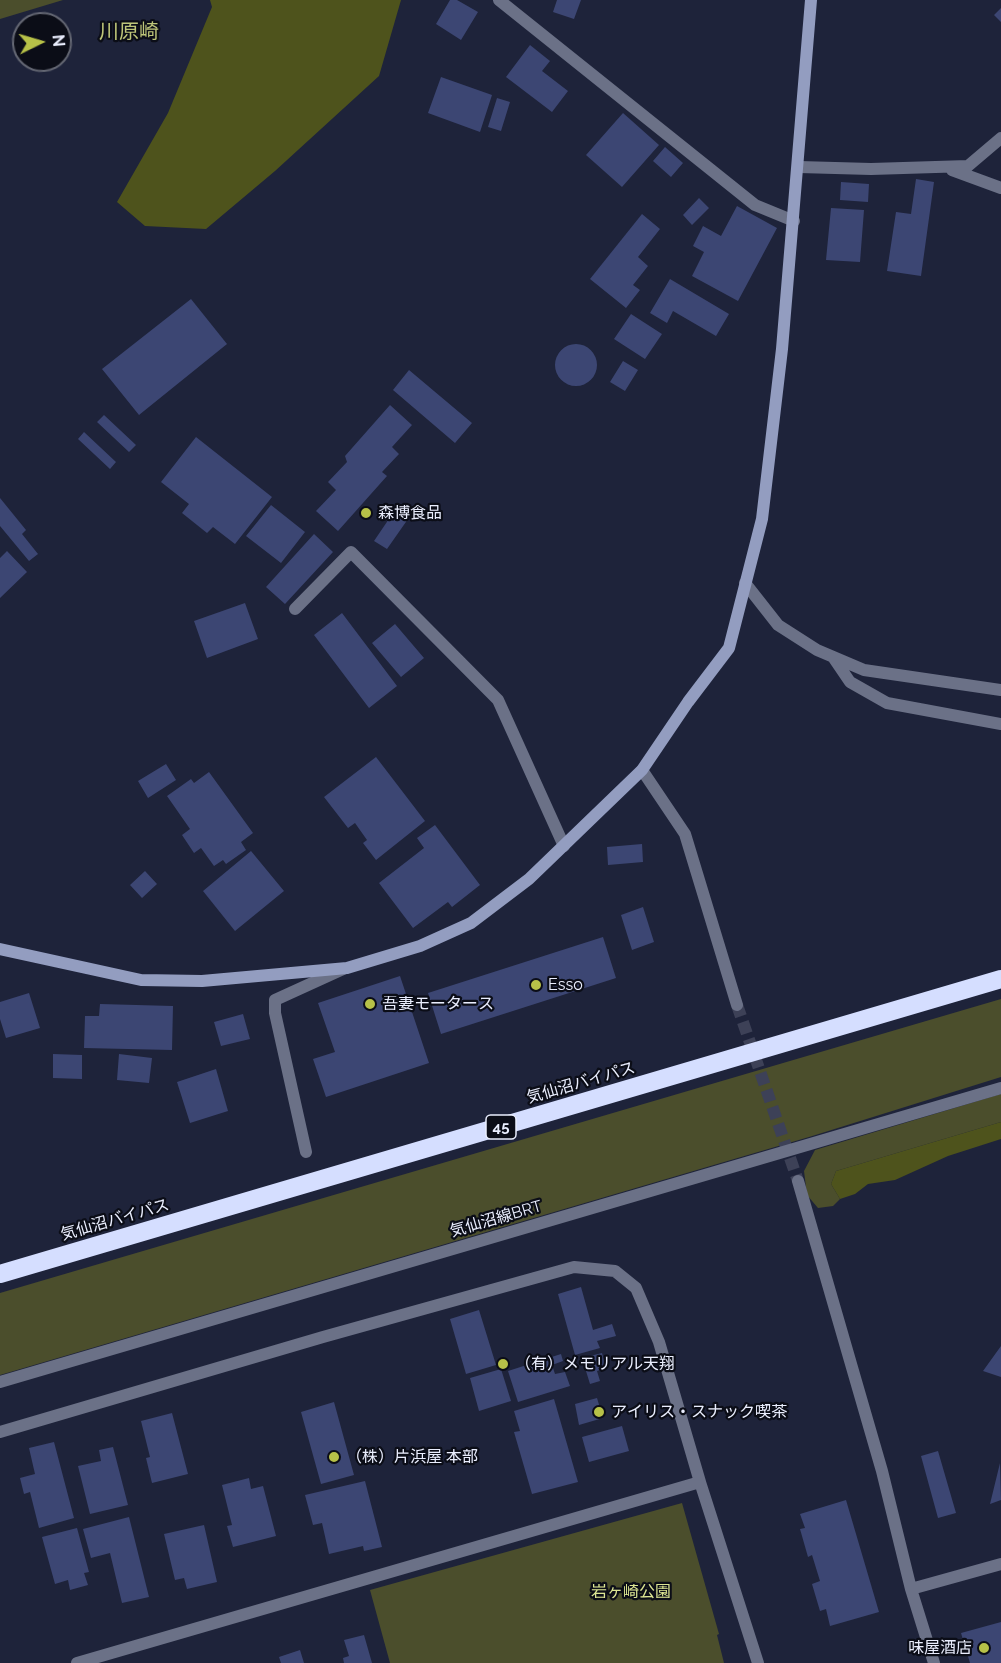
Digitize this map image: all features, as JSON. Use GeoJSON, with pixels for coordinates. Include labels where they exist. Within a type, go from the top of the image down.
{"type":"FeatureCollection","features":[{"type":"Feature","properties":{"kind":"highway","name":"気仙沼バイパス"},"geometry":{"type":"LineString","coordinates":[[0,1274],[1001,980]]}},
{"type":"Feature","properties":{"kind":"street"},"geometry":{"type":"LineString","coordinates":[[499,0],[755,205],[794,221]]}},
{"type":"Feature","properties":{"kind":"street"},"geometry":{"type":"LineString","coordinates":[[306,1152],[275,1013],[275,1000],[347,968],[420,946],[471,923],[529,879],[642,770],[688,702],[729,648],[762,519],[782,349],[799,167],[811,0]]}},
{"type":"Feature","properties":{"kind":"street"},"geometry":{"type":"LineString","coordinates":[[799,167],[871,169],[968,166],[1001,138]]}},
{"type":"Feature","properties":{"kind":"street"},"geometry":{"type":"LineString","coordinates":[[942,167],[1001,188]]}},
{"type":"Feature","properties":{"kind":"street"},"geometry":{"type":"LineString","coordinates":[[295,609],[351,552],[498,700],[564,846]]}},
{"type":"Feature","properties":{"kind":"street"},"geometry":{"type":"LineString","coordinates":[[746,584],[778,625],[832,656],[864,670],[1001,690]]}},
{"type":"Feature","properties":{"kind":"street"},"geometry":{"type":"LineString","coordinates":[[832,656],[850,682],[887,702],[1001,723]]}},
{"type":"Feature","properties":{"kind":"street"},"geometry":{"type":"LineString","coordinates":[[642,770],[685,834],[737,1005]]}},
{"type":"Feature","properties":{"kind":"street"},"geometry":{"type":"LineString","coordinates":[[0,949],[141,980],[202,981],[347,968]]}},
{"type":"Feature","properties":{"kind":"street","name":"気仙沼線BRT"},"geometry":{"type":"LineString","coordinates":[[0,1382],[1001,1088]]}},
{"type":"Feature","properties":{"kind":"street"},"geometry":{"type":"LineString","coordinates":[[798,1180],[882,1471],[910,1589],[934,1663]]}},
{"type":"Feature","properties":{"kind":"street"},"geometry":{"type":"LineString","coordinates":[[0,1432],[323,1336],[574,1267],[615,1271],[636,1288],[659,1342],[700,1482],[758,1663]]}},
{"type":"Feature","properties":{"kind":"street"},"geometry":{"type":"LineString","coordinates":[[77,1663],[700,1482]]}},
{"type":"Feature","properties":{"kind":"street"},"geometry":{"type":"LineString","coordinates":[[910,1589],[1001,1564]]}},
{"type":"Feature","properties":{"kind":"green space"},"geometry":{"type":"Polygon","coordinates":[[[0,0],[63,0],[23,12],[12,12],[12,15],[0,19],[0,0]]]}},
{"type":"Feature","properties":{"kind":"green space"},"geometry":{"type":"Polygon","coordinates":[[[210,0],[401,0],[379,76],[275,171],[206,229],[145,226],[117,202],[168,113],[212,7],[210,0]]]}},
{"type":"Feature","properties":{"kind":"green space"},"geometry":{"type":"Polygon","coordinates":[[[1001,999],[1001,1077],[809,1137],[0,1375],[0,1293],[1001,999]]]}},
{"type":"Feature","properties":{"kind":"green space"},"geometry":{"type":"Polygon","coordinates":[[[1001,1094],[1001,1122],[836,1171],[831,1184],[840,1199],[833,1206],[818,1208],[807,1195],[804,1171],[815,1150],[1001,1094]]]}},
{"type":"Feature","properties":{"kind":"green space"},"geometry":{"type":"Polygon","coordinates":[[[1001,1122],[1001,1139],[948,1156],[895,1180],[868,1184],[855,1194],[840,1199],[831,1184],[836,1171],[1001,1122]]]}},
{"type":"Feature","properties":{"kind":"green space","name":"岩ヶ崎公園"},"geometry":{"type":"Polygon","coordinates":[[[682,1503],[719,1634],[717,1635],[724,1663],[390,1663],[370,1590],[682,1503]]]}},
{"type":"Feature","properties":{"kind":"building"},"geometry":{"type":"Polygon","coordinates":[[[450,0],[457,0],[478,12],[461,40],[436,24],[450,0]]]}},
{"type":"Feature","properties":{"kind":"building"},"geometry":{"type":"Polygon","coordinates":[[[557,0],[581,0],[574,19],[553,12],[557,0]]]}},
{"type":"Feature","properties":{"kind":"building"},"geometry":{"type":"Polygon","coordinates":[[[1001,8],[1001,22],[994,15],[1001,8]]]}},
{"type":"Feature","properties":{"kind":"building"},"geometry":{"type":"Polygon","coordinates":[[[530,45],[550,61],[542,71],[568,91],[552,112],[506,77],[530,45]]]}},
{"type":"Feature","properties":{"kind":"building"},"geometry":{"type":"Polygon","coordinates":[[[441,77],[492,95],[480,132],[428,113],[441,77]]]}},
{"type":"Feature","properties":{"kind":"building"},"geometry":{"type":"Polygon","coordinates":[[[497,98],[510,102],[501,131],[488,127],[497,98]]]}},
{"type":"Feature","properties":{"kind":"building"},"geometry":{"type":"Polygon","coordinates":[[[623,113],[659,145],[622,187],[586,155],[623,113]]]}},
{"type":"Feature","properties":{"kind":"building"},"geometry":{"type":"Polygon","coordinates":[[[665,147],[683,163],[671,177],[653,161],[665,147]]]}},
{"type":"Feature","properties":{"kind":"building"},"geometry":{"type":"Polygon","coordinates":[[[916,179],[934,182],[921,276],[887,271],[896,212],[911,214],[916,179]]]}},
{"type":"Feature","properties":{"kind":"building"},"geometry":{"type":"Polygon","coordinates":[[[841,182],[869,184],[868,202],[840,200],[841,182]]]}},
{"type":"Feature","properties":{"kind":"building"},"geometry":{"type":"Polygon","coordinates":[[[699,198],[709,208],[692,225],[683,215],[699,198]]]}},
{"type":"Feature","properties":{"kind":"building"},"geometry":{"type":"Polygon","coordinates":[[[737,206],[777,228],[738,301],[692,276],[704,252],[693,246],[703,226],[721,236],[737,206]]]}},
{"type":"Feature","properties":{"kind":"building"},"geometry":{"type":"Polygon","coordinates":[[[831,208],[864,210],[860,262],[826,260],[831,208]]]}},
{"type":"Feature","properties":{"kind":"building"},"geometry":{"type":"Polygon","coordinates":[[[642,214],[660,229],[638,257],[648,266],[633,285],[640,290],[626,308],[590,279],[642,214]]]}},
{"type":"Feature","properties":{"kind":"building"},"geometry":{"type":"Polygon","coordinates":[[[670,279],[729,314],[716,336],[673,311],[667,323],[650,313],[670,279]]]}},
{"type":"Feature","properties":{"kind":"building"},"geometry":{"type":"Polygon","coordinates":[[[191,299],[227,344],[139,415],[102,369],[191,299]]]}},
{"type":"Feature","properties":{"kind":"building"},"geometry":{"type":"Polygon","coordinates":[[[631,314],[662,334],[645,359],[614,339],[631,314]]]}},
{"type":"Feature","properties":{"kind":"building"},"geometry":{"type":"Polygon","coordinates":[[[576,344],[591,350],[597,365],[591,380],[576,386],[561,380],[555,365],[561,350],[576,344]]]}},
{"type":"Feature","properties":{"kind":"building"},"geometry":{"type":"Polygon","coordinates":[[[623,361],[638,370],[625,391],[610,382],[623,361]]]}},
{"type":"Feature","properties":{"kind":"building"},"geometry":{"type":"Polygon","coordinates":[[[409,370],[472,423],[455,443],[393,390],[409,370]]]}},
{"type":"Feature","properties":{"kind":"building"},"geometry":{"type":"Polygon","coordinates":[[[390,405],[412,425],[392,447],[399,454],[382,472],[387,476],[338,531],[316,511],[336,490],[328,482],[347,462],[345,456],[390,405]]]}},
{"type":"Feature","properties":{"kind":"building"},"geometry":{"type":"Polygon","coordinates":[[[104,415],[136,445],[129,452],[97,422],[104,415]]]}},
{"type":"Feature","properties":{"kind":"building"},"geometry":{"type":"Polygon","coordinates":[[[84,432],[116,462],[110,469],[78,439],[84,432]]]}},
{"type":"Feature","properties":{"kind":"building"},"geometry":{"type":"Polygon","coordinates":[[[196,437],[272,497],[235,544],[213,527],[207,533],[182,513],[189,504],[161,482],[196,437]]]}},
{"type":"Feature","properties":{"kind":"building"},"geometry":{"type":"Polygon","coordinates":[[[0,498],[26,530],[22,534],[38,554],[29,561],[0,526],[0,498]]]}},
{"type":"Feature","properties":{"kind":"building"},"geometry":{"type":"Polygon","coordinates":[[[271,505],[305,532],[281,563],[246,536],[271,505]]]}},
{"type":"Feature","properties":{"kind":"building"},"geometry":{"type":"Polygon","coordinates":[[[395,510],[408,519],[387,549],[374,541],[395,510]]]}},
{"type":"Feature","properties":{"kind":"building"},"geometry":{"type":"Polygon","coordinates":[[[314,534],[333,552],[285,604],[266,587],[314,534]]]}},
{"type":"Feature","properties":{"kind":"building"},"geometry":{"type":"Polygon","coordinates":[[[7,551],[27,572],[0,598],[0,558],[7,551]]]}},
{"type":"Feature","properties":{"kind":"building"},"geometry":{"type":"Polygon","coordinates":[[[245,603],[258,639],[207,658],[194,621],[245,603]]]}},
{"type":"Feature","properties":{"kind":"building"},"geometry":{"type":"Polygon","coordinates":[[[342,613],[397,686],[369,708],[314,635],[342,613]]]}},
{"type":"Feature","properties":{"kind":"building"},"geometry":{"type":"Polygon","coordinates":[[[395,624],[424,658],[401,677],[372,643],[395,624]]]}},
{"type":"Feature","properties":{"kind":"building"},"geometry":{"type":"Polygon","coordinates":[[[376,757],[425,821],[376,860],[363,843],[367,840],[355,823],[348,828],[324,797],[376,757]]]}},
{"type":"Feature","properties":{"kind":"building"},"geometry":{"type":"Polygon","coordinates":[[[166,764],[176,780],[148,798],[138,781],[166,764]]]}},
{"type":"Feature","properties":{"kind":"building"},"geometry":{"type":"Polygon","coordinates":[[[209,772],[253,833],[241,842],[246,850],[226,864],[223,860],[214,866],[201,848],[194,853],[182,835],[190,829],[167,796],[191,779],[194,783],[209,772]]]}},
{"type":"Feature","properties":{"kind":"building"},"geometry":{"type":"Polygon","coordinates":[[[435,825],[480,885],[452,907],[448,902],[413,928],[379,883],[424,848],[417,838],[435,825]]]}},
{"type":"Feature","properties":{"kind":"building"},"geometry":{"type":"Polygon","coordinates":[[[642,844],[643,862],[608,865],[607,847],[642,844]]]}},
{"type":"Feature","properties":{"kind":"building"},"geometry":{"type":"Polygon","coordinates":[[[251,851],[284,891],[235,931],[203,891],[251,851]]]}},
{"type":"Feature","properties":{"kind":"building"},"geometry":{"type":"Polygon","coordinates":[[[145,871],[157,884],[142,898],[130,885],[145,871]]]}},
{"type":"Feature","properties":{"kind":"building"},"geometry":{"type":"Polygon","coordinates":[[[643,907],[654,942],[632,950],[621,915],[643,907]]]}},
{"type":"Feature","properties":{"kind":"building"},"geometry":{"type":"Polygon","coordinates":[[[603,937],[616,978],[441,1034],[428,993],[603,937]]]}},
{"type":"Feature","properties":{"kind":"building"},"geometry":{"type":"Polygon","coordinates":[[[400,976],[429,1063],[326,1097],[313,1059],[335,1052],[318,1003],[400,976]]]}},
{"type":"Feature","properties":{"kind":"building"},"geometry":{"type":"Polygon","coordinates":[[[29,993],[40,1028],[6,1038],[0,1019],[0,1002],[29,993]]]}},
{"type":"Feature","properties":{"kind":"building"},"geometry":{"type":"Polygon","coordinates":[[[100,1004],[173,1006],[172,1050],[84,1048],[85,1016],[99,1016],[100,1004]]]}},
{"type":"Feature","properties":{"kind":"building"},"geometry":{"type":"Polygon","coordinates":[[[243,1014],[250,1039],[221,1046],[214,1022],[243,1014]]]}},
{"type":"Feature","properties":{"kind":"building"},"geometry":{"type":"Polygon","coordinates":[[[53,1054],[82,1055],[82,1079],[53,1078],[53,1054]]]}},
{"type":"Feature","properties":{"kind":"building"},"geometry":{"type":"Polygon","coordinates":[[[119,1054],[152,1058],[149,1083],[117,1080],[119,1054]]]}},
{"type":"Feature","properties":{"kind":"building"},"geometry":{"type":"Polygon","coordinates":[[[216,1069],[228,1111],[190,1123],[177,1082],[216,1069]]]}},
{"type":"Feature","properties":{"kind":"building"},"geometry":{"type":"Polygon","coordinates":[[[581,1287],[593,1330],[612,1324],[616,1336],[597,1341],[600,1348],[575,1355],[558,1294],[581,1287]]]}},
{"type":"Feature","properties":{"kind":"building"},"geometry":{"type":"Polygon","coordinates":[[[479,1310],[496,1365],[466,1374],[450,1319],[479,1310]]]}},
{"type":"Feature","properties":{"kind":"building"},"geometry":{"type":"Polygon","coordinates":[[[1001,1346],[1001,1377],[983,1371],[1001,1346]]]}},
{"type":"Feature","properties":{"kind":"building"},"geometry":{"type":"Polygon","coordinates":[[[602,1353],[606,1368],[597,1371],[600,1381],[590,1384],[582,1358],[602,1353]]]}},
{"type":"Feature","properties":{"kind":"building"},"geometry":{"type":"Polygon","coordinates":[[[561,1354],[563,1361],[552,1365],[555,1374],[565,1372],[570,1386],[518,1402],[508,1371],[561,1354]]]}},
{"type":"Feature","properties":{"kind":"building"},"geometry":{"type":"Polygon","coordinates":[[[501,1369],[511,1401],[479,1411],[470,1378],[501,1369]]]}},
{"type":"Feature","properties":{"kind":"building"},"geometry":{"type":"Polygon","coordinates":[[[597,1398],[603,1418],[579,1425],[575,1404],[597,1398]]]}},
{"type":"Feature","properties":{"kind":"building"},"geometry":{"type":"Polygon","coordinates":[[[554,1399],[578,1482],[532,1494],[514,1432],[520,1431],[514,1411],[554,1399]]]}},
{"type":"Feature","properties":{"kind":"building"},"geometry":{"type":"Polygon","coordinates":[[[334,1402],[354,1475],[321,1484],[301,1412],[334,1402]]]}},
{"type":"Feature","properties":{"kind":"building"},"geometry":{"type":"Polygon","coordinates":[[[172,1413],[188,1474],[152,1483],[146,1458],[150,1457],[141,1421],[172,1413]]]}},
{"type":"Feature","properties":{"kind":"building"},"geometry":{"type":"Polygon","coordinates":[[[622,1426],[629,1451],[589,1462],[582,1437],[622,1426]]]}},
{"type":"Feature","properties":{"kind":"building"},"geometry":{"type":"Polygon","coordinates":[[[54,1442],[74,1518],[39,1528],[30,1492],[24,1494],[20,1478],[35,1474],[29,1448],[54,1442]]]}},
{"type":"Feature","properties":{"kind":"building"},"geometry":{"type":"Polygon","coordinates":[[[113,1447],[128,1505],[90,1514],[78,1466],[101,1461],[99,1450],[113,1447]]]}},
{"type":"Feature","properties":{"kind":"building"},"geometry":{"type":"Polygon","coordinates":[[[938,1451],[956,1513],[938,1518],[921,1456],[938,1451]]]}},
{"type":"Feature","properties":{"kind":"building"},"geometry":{"type":"Polygon","coordinates":[[[1000,1463],[1001,1500],[990,1504],[1000,1463]]]}},
{"type":"Feature","properties":{"kind":"building"},"geometry":{"type":"Polygon","coordinates":[[[249,1478],[251,1489],[263,1486],[276,1536],[233,1547],[227,1526],[232,1525],[222,1485],[249,1478]]]}},
{"type":"Feature","properties":{"kind":"building"},"geometry":{"type":"Polygon","coordinates":[[[365,1481],[382,1547],[364,1551],[363,1546],[329,1554],[322,1523],[313,1525],[305,1495],[365,1481]]]}},
{"type":"Feature","properties":{"kind":"building"},"geometry":{"type":"Polygon","coordinates":[[[846,1500],[879,1612],[830,1626],[826,1609],[820,1611],[812,1584],[820,1581],[812,1555],[808,1557],[800,1529],[805,1528],[800,1514],[846,1500]]]}},
{"type":"Feature","properties":{"kind":"building"},"geometry":{"type":"Polygon","coordinates":[[[129,1517],[149,1597],[122,1603],[110,1553],[91,1558],[83,1529],[129,1517]]]}},
{"type":"Feature","properties":{"kind":"building"},"geometry":{"type":"Polygon","coordinates":[[[204,1525],[217,1582],[187,1589],[184,1578],[175,1580],[164,1534],[204,1525]]]}},
{"type":"Feature","properties":{"kind":"building"},"geometry":{"type":"Polygon","coordinates":[[[77,1528],[89,1572],[84,1573],[88,1585],[70,1590],[68,1580],[55,1584],[42,1537],[77,1528]]]}},
{"type":"Feature","properties":{"kind":"building"},"geometry":{"type":"Polygon","coordinates":[[[1001,1622],[1001,1663],[970,1663],[961,1633],[1001,1622]]]}},
{"type":"Feature","properties":{"kind":"building"},"geometry":{"type":"Polygon","coordinates":[[[364,1635],[372,1663],[344,1663],[343,1658],[349,1656],[344,1640],[364,1635]]]}},
{"type":"Feature","properties":{"kind":"building"},"geometry":{"type":"Polygon","coordinates":[[[300,1650],[304,1663],[281,1663],[279,1657],[300,1650]]]}},
{"type":"Feature","properties":{"kind":"tunnel"},"geometry":{"type":"LineString","coordinates":[[737,1005],[798,1181]]}},
{"type":"Feature","properties":{"kind":"place","name":"森博食品"},"geometry":{"type":"Point","coordinates":[366,513]}},
{"type":"Feature","properties":{"kind":"place","name":"Esso"},"geometry":{"type":"Point","coordinates":[536,985]}},
{"type":"Feature","properties":{"kind":"place","name":"吾妻モータース"},"geometry":{"type":"Point","coordinates":[370,1004]}},
{"type":"Feature","properties":{"kind":"place","name":"（有）メモリアル天翔"},"geometry":{"type":"Point","coordinates":[503,1364]}},
{"type":"Feature","properties":{"kind":"place","name":"アイリス・スナック喫茶"},"geometry":{"type":"Point","coordinates":[599,1412]}},
{"type":"Feature","properties":{"kind":"place","name":"（株）片浜屋 本部"},"geometry":{"type":"Point","coordinates":[334,1457]}},
{"type":"Feature","properties":{"kind":"place","name":"味屋酒店"},"geometry":{"type":"Point","coordinates":[984,1648]}},
{"type":"Feature","properties":{"kind":"district","name":"川原崎"},"geometry":{"type":"Point","coordinates":[129,32]}}]}
